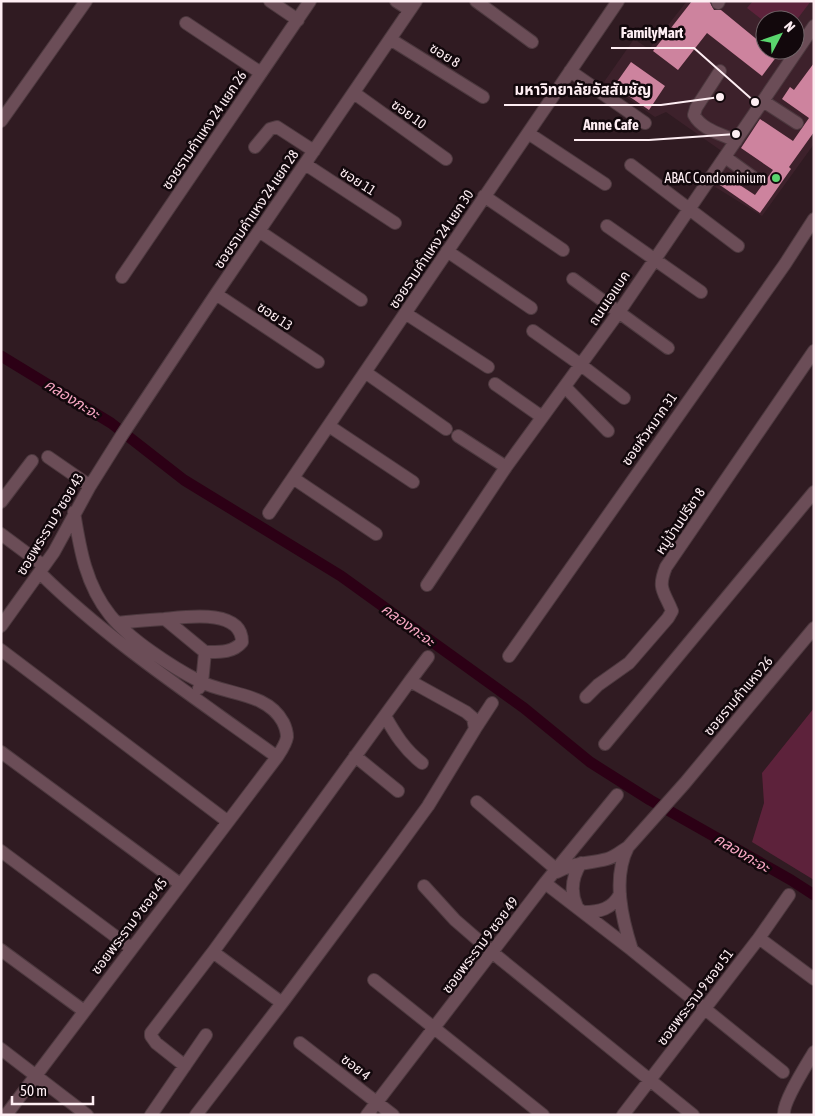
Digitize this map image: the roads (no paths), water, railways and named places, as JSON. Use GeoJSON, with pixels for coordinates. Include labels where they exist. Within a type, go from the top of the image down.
{"type":"FeatureCollection","features":[{"type":"Feature","properties":{"kind":"street"},"geometry":{"type":"LineString","coordinates":[[1,121],[86,1]]}},
{"type":"Feature","properties":{"kind":"street"},"geometry":{"type":"LineString","coordinates":[[270,1],[298,20]]}},
{"type":"Feature","properties":{"kind":"street","name":"ซอยรามคำแหง 24 แยก 26"},"geometry":{"type":"LineString","coordinates":[[122,276],[310,1]]}},
{"type":"Feature","properties":{"kind":"street"},"geometry":{"type":"LineString","coordinates":[[396,1],[413,6]]}},
{"type":"Feature","properties":{"kind":"street"},"geometry":{"type":"LineString","coordinates":[[476,1],[532,42]]}},
{"type":"Feature","properties":{"kind":"street","name":"ซอยรามคำแหง 24 แยก 30"},"geometry":{"type":"LineString","coordinates":[[269,513],[618,1]]}},
{"type":"Feature","properties":{"kind":"street","name":"ซอยรามคำแหง 24 แยก 28"},"geometry":{"type":"LineString","coordinates":[[122,436],[216,294],[413,6]]}},
{"type":"Feature","properties":{"kind":"street"},"geometry":{"type":"LineString","coordinates":[[186,23],[261,73]]}},
{"type":"Feature","properties":{"kind":"street","name":"ถนนเอแบค"},"geometry":{"type":"LineString","coordinates":[[427,585],[506,468],[618,312],[814,26]]}},
{"type":"Feature","properties":{"kind":"street","name":"ซอย 8"},"geometry":{"type":"LineString","coordinates":[[390,39],[483,97]]}},
{"type":"Feature","properties":{"kind":"street"},"geometry":{"type":"LineString","coordinates":[[570,71],[645,123]]}},
{"type":"Feature","properties":{"kind":"street"},"geometry":{"type":"LineString","coordinates":[[720,71],[696,108],[694,115],[698,122],[706,128],[736,141]]}},
{"type":"Feature","properties":{"kind":"street","name":"ซอย 10"},"geometry":{"type":"LineString","coordinates":[[354,93],[446,159]]}},
{"type":"Feature","properties":{"kind":"street"},"geometry":{"type":"LineString","coordinates":[[763,101],[797,123]]}},
{"type":"Feature","properties":{"kind":"street"},"geometry":{"type":"LineString","coordinates":[[255,147],[270,129],[277,127],[314,151]]}},
{"type":"Feature","properties":{"kind":"street"},"geometry":{"type":"LineString","coordinates":[[528,133],[605,184]]}},
{"type":"Feature","properties":{"kind":"street"},"geometry":{"type":"LineString","coordinates":[[725,157],[754,178]]}},
{"type":"Feature","properties":{"kind":"street","name":"ซอย 11"},"geometry":{"type":"LineString","coordinates":[[305,164],[395,223]]}},
{"type":"Feature","properties":{"kind":"street"},"geometry":{"type":"LineString","coordinates":[[631,165],[738,246]]}},
{"type":"Feature","properties":{"kind":"street"},"geometry":{"type":"LineString","coordinates":[[484,196],[563,250]]}},
{"type":"Feature","properties":{"kind":"street","name":"ซอยหัวหมาก 31"},"geometry":{"type":"LineString","coordinates":[[509,656],[786,264],[814,220]]}},
{"type":"Feature","properties":{"kind":"street"},"geometry":{"type":"LineString","coordinates":[[607,226],[700,292]]}},
{"type":"Feature","properties":{"kind":"street"},"geometry":{"type":"LineString","coordinates":[[259,231],[361,300]]}},
{"type":"Feature","properties":{"kind":"street"},"geometry":{"type":"LineString","coordinates":[[447,251],[531,308]]}},
{"type":"Feature","properties":{"kind":"street"},"geometry":{"type":"LineString","coordinates":[[573,279],[668,348]]}},
{"type":"Feature","properties":{"kind":"street","name":"ซอย 13"},"geometry":{"type":"LineString","coordinates":[[216,294],[318,362]]}},
{"type":"Feature","properties":{"kind":"street"},"geometry":{"type":"LineString","coordinates":[[405,313],[488,367]]}},
{"type":"Feature","properties":{"kind":"street"},"geometry":{"type":"LineString","coordinates":[[533,331],[624,398]]}},
{"type":"Feature","properties":{"kind":"street","name":"หมู่บ้านปรีชา 8"},"geometry":{"type":"LineString","coordinates":[[586,697],[598,685],[629,663],[668,618],[672,611],[662,588],[662,578],[666,567],[814,351]]}},
{"type":"Feature","properties":{"kind":"street"},"geometry":{"type":"LineString","coordinates":[[365,372],[446,429]]}},
{"type":"Feature","properties":{"kind":"street"},"geometry":{"type":"LineString","coordinates":[[495,384],[542,418]]}},
{"type":"Feature","properties":{"kind":"street"},"geometry":{"type":"LineString","coordinates":[[564,387],[608,431]]}},
{"type":"Feature","properties":{"kind":"street"},"geometry":{"type":"LineString","coordinates":[[328,426],[413,482]]}},
{"type":"Feature","properties":{"kind":"street","name":"ซอยพระราม 9 ซอย 43"},"geometry":{"type":"LineString","coordinates":[[1,626],[42,569],[63,535],[74,512],[122,436]]}},
{"type":"Feature","properties":{"kind":"street"},"geometry":{"type":"LineString","coordinates":[[458,436],[506,468]]}},
{"type":"Feature","properties":{"kind":"street"},"geometry":{"type":"LineString","coordinates":[[48,456],[90,486]]}},
{"type":"Feature","properties":{"kind":"street"},"geometry":{"type":"LineString","coordinates":[[1,502],[32,461]]}},
{"type":"Feature","properties":{"kind":"street"},"geometry":{"type":"LineString","coordinates":[[293,478],[376,534]]}},
{"type":"Feature","properties":{"kind":"street"},"geometry":{"type":"LineString","coordinates":[[605,744],[814,492]]}},
{"type":"Feature","properties":{"kind":"street"},"geometry":{"type":"LineString","coordinates":[[74,512],[83,564],[100,601],[118,623],[157,655],[202,683]]}},
{"type":"Feature","properties":{"kind":"street"},"geometry":{"type":"LineString","coordinates":[[1,534],[42,569],[68,600],[156,670],[277,757]]}},
{"type":"Feature","properties":{"kind":"street"},"geometry":{"type":"LineString","coordinates":[[88,616],[100,601]]}},
{"type":"Feature","properties":{"kind":"street"},"geometry":{"type":"LineString","coordinates":[[118,623],[165,619],[202,616],[228,621],[242,635],[242,642],[238,648],[230,651],[205,652],[165,619]]}},
{"type":"Feature","properties":{"kind":"street","name":"ซอยรามคำแหง 26"},"geometry":{"type":"LineString","coordinates":[[628,847],[685,784],[814,628]]}},
{"type":"Feature","properties":{"kind":"street"},"geometry":{"type":"LineString","coordinates":[[1,650],[227,821]]}},
{"type":"Feature","properties":{"kind":"street"},"geometry":{"type":"LineString","coordinates":[[194,697],[202,683],[205,652]]}},
{"type":"Feature","properties":{"kind":"street"},"geometry":{"type":"LineString","coordinates":[[184,1066],[156,1044],[151,1033],[213,952],[428,657]]}},
{"type":"Feature","properties":{"kind":"street"},"geometry":{"type":"LineString","coordinates":[[410,681],[466,712],[473,718],[475,729]]}},
{"type":"Feature","properties":{"kind":"street","name":"ซอยพระราม 9 ซอย 45"},"geometry":{"type":"LineString","coordinates":[[6,1115],[284,746],[287,736],[285,727],[281,718],[272,709],[244,695],[202,683]]}},
{"type":"Feature","properties":{"kind":"street"},"geometry":{"type":"LineString","coordinates":[[196,1115],[282,1003],[428,806],[492,704]]}},
{"type":"Feature","properties":{"kind":"street"},"geometry":{"type":"LineString","coordinates":[[385,716],[404,746],[412,756],[422,763]]}},
{"type":"Feature","properties":{"kind":"street"},"geometry":{"type":"LineString","coordinates":[[1,752],[180,884]]}},
{"type":"Feature","properties":{"kind":"street"},"geometry":{"type":"LineString","coordinates":[[355,756],[398,791]]}},
{"type":"Feature","properties":{"kind":"street","name":"ซอยพระราม 9 ซอย 49"},"geometry":{"type":"LineString","coordinates":[[367,1115],[617,795]]}},
{"type":"Feature","properties":{"kind":"street"},"geometry":{"type":"LineString","coordinates":[[477,802],[552,876],[580,910],[783,1072]]}},
{"type":"Feature","properties":{"kind":"street"},"geometry":{"type":"LineString","coordinates":[[552,876],[569,866],[607,859],[628,847]]}},
{"type":"Feature","properties":{"kind":"street"},"geometry":{"type":"LineString","coordinates":[[628,847],[622,862],[620,894],[626,932],[632,950]]}},
{"type":"Feature","properties":{"kind":"street"},"geometry":{"type":"LineString","coordinates":[[1,851],[131,948]]}},
{"type":"Feature","properties":{"kind":"street"},"geometry":{"type":"LineString","coordinates":[[580,910],[573,899],[573,883],[581,863]]}},
{"type":"Feature","properties":{"kind":"street"},"geometry":{"type":"LineString","coordinates":[[424,886],[455,920],[493,953],[693,1115]]}},
{"type":"Feature","properties":{"kind":"street"},"geometry":{"type":"LineString","coordinates":[[580,910],[602,910],[608,908],[620,894]]}},
{"type":"Feature","properties":{"kind":"street","name":"ซอยพระราม 9 ซอย 51"},"geometry":{"type":"LineString","coordinates":[[623,1115],[759,938],[789,895]]}},
{"type":"Feature","properties":{"kind":"street"},"geometry":{"type":"LineString","coordinates":[[759,938],[814,979]]}},
{"type":"Feature","properties":{"kind":"street"},"geometry":{"type":"LineString","coordinates":[[1,950],[84,1011]]}},
{"type":"Feature","properties":{"kind":"street"},"geometry":{"type":"LineString","coordinates":[[213,952],[282,1003]]}},
{"type":"Feature","properties":{"kind":"street"},"geometry":{"type":"LineString","coordinates":[[374,980],[543,1115]]}},
{"type":"Feature","properties":{"kind":"street"},"geometry":{"type":"LineString","coordinates":[[151,1115],[206,1035]]}},
{"type":"Feature","properties":{"kind":"street","name":"ซอย 4"},"geometry":{"type":"LineString","coordinates":[[300,1042],[393,1115]]}},
{"type":"Feature","properties":{"kind":"street"},"geometry":{"type":"LineString","coordinates":[[1,1049],[87,1115]]}},
{"type":"Feature","properties":{"kind":"street"},"geometry":{"type":"LineString","coordinates":[[784,1115],[783,1111],[788,1099],[814,1052]]}},
{"type":"Feature","properties":{"kind":"waterway","name":"คลองกะจะ"},"geometry":{"type":"LineString","coordinates":[[1,356],[111,423],[184,480],[341,576],[524,708],[590,762],[650,800],[814,895]]}},
{"type":"Feature","properties":{"kind":"place","name":"มหาวิทยาลัยอัสสัมชัญ"},"geometry":{"type":"Point","coordinates":[720,97]}},
{"type":"Feature","properties":{"kind":"place","name":"FamilyMart"},"geometry":{"type":"Point","coordinates":[755,102]}},
{"type":"Feature","properties":{"kind":"place","name":"Anne Cafe"},"geometry":{"type":"Point","coordinates":[736,134]}},
{"type":"Feature","properties":{"kind":"place","name":"ABAC Condominium"},"geometry":{"type":"Point","coordinates":[776,178]}}]}
